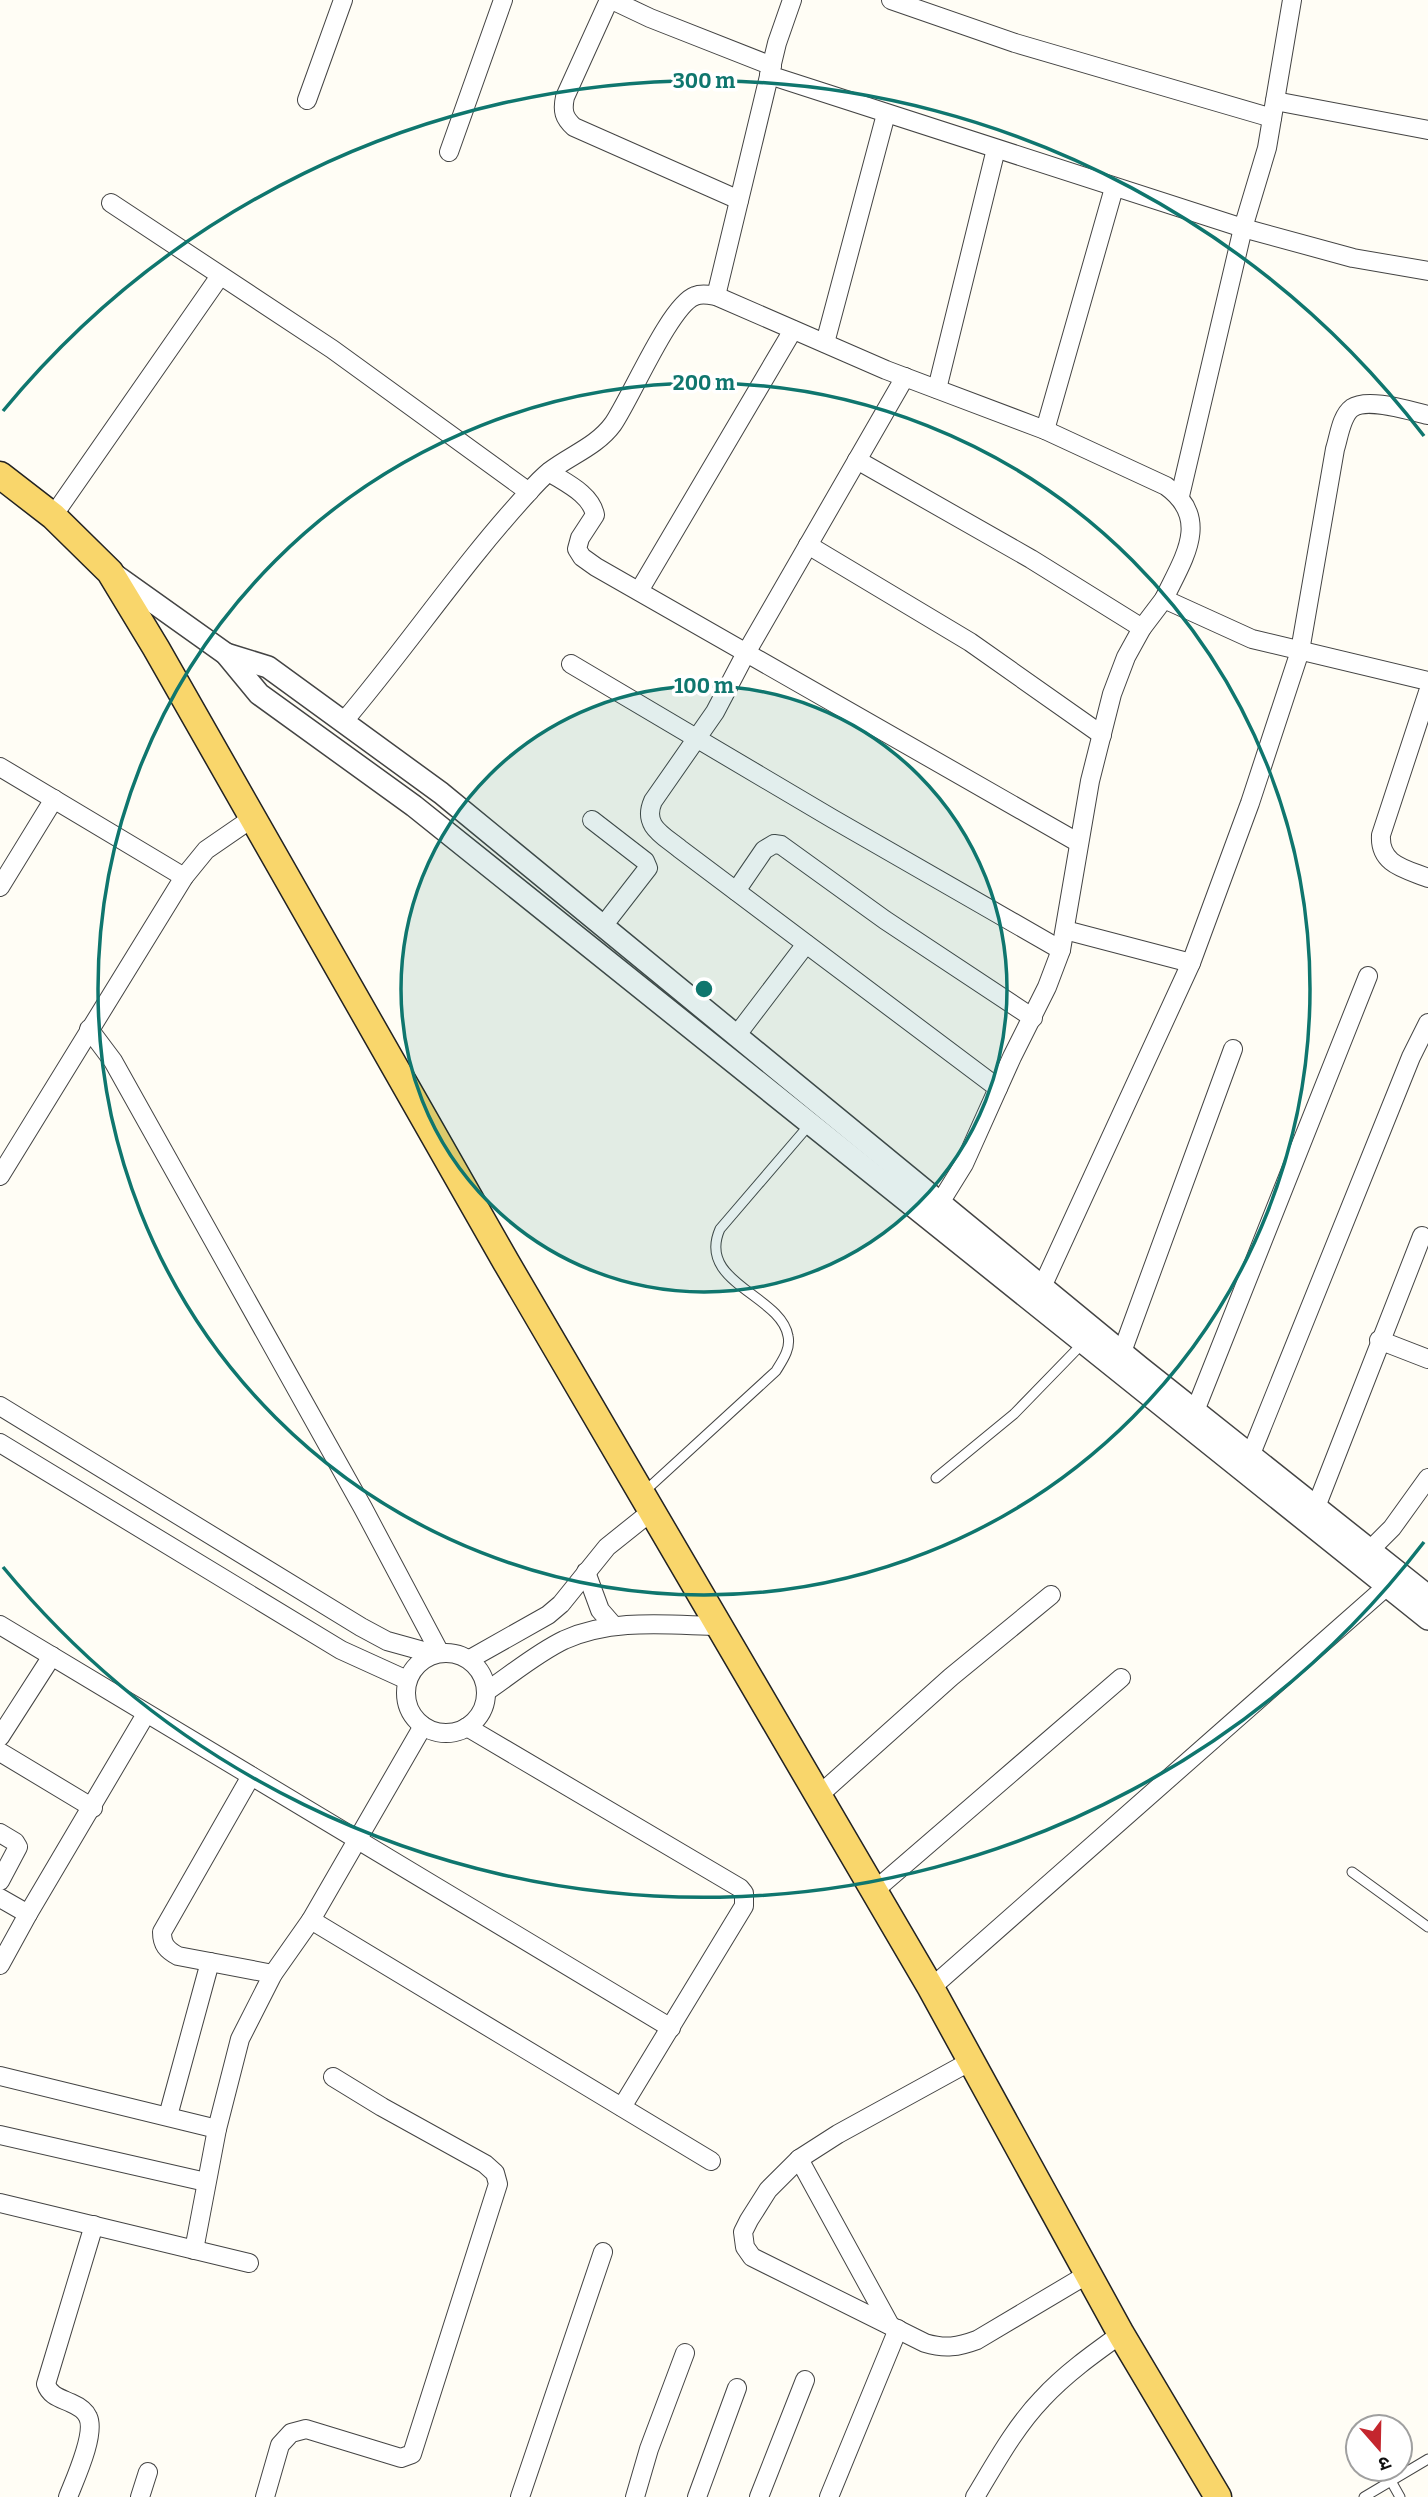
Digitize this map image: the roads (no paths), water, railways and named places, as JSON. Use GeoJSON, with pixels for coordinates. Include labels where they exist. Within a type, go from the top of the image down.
{"type":"FeatureCollection","features":[{"type":"Feature","properties":{"kind":"main road"},"geometry":{"type":"LineString","coordinates":[[0,475],[53,516],[110,572],[254,817],[506,1262],[931,1988],[1121,2334],[1218,2497]]}},
{"type":"Feature","properties":{"kind":"street"},"geometry":{"type":"LineString","coordinates":[[307,100],[342,0]]}},
{"type":"Feature","properties":{"kind":"street"},"geometry":{"type":"LineString","coordinates":[[449,152],[503,0]]}},
{"type":"Feature","properties":{"kind":"street"},"geometry":{"type":"LineString","coordinates":[[739,200],[574,127],[566,120],[563,109],[565,97],[610,0],[771,70],[886,114],[1243,228],[1353,258],[1428,271]]}},
{"type":"Feature","properties":{"kind":"street"},"geometry":{"type":"LineString","coordinates":[[716,296],[771,70],[792,0]]}},
{"type":"Feature","properties":{"kind":"street"},"geometry":{"type":"LineString","coordinates":[[891,0],[1015,43],[1273,109],[1428,131]]}},
{"type":"Feature","properties":{"kind":"street"},"geometry":{"type":"LineString","coordinates":[[1180,496],[1243,228],[1261,171],[1292,0]]}},
{"type":"Feature","properties":{"kind":"street"},"geometry":{"type":"LineString","coordinates":[[825,343],[886,114]]}},
{"type":"Feature","properties":{"kind":"street"},"geometry":{"type":"LineString","coordinates":[[937,389],[996,149]]}},
{"type":"Feature","properties":{"kind":"street"},"geometry":{"type":"LineString","coordinates":[[1045,430],[1114,188]]}},
{"type":"Feature","properties":{"kind":"street"},"geometry":{"type":"LineString","coordinates":[[111,204],[332,349],[529,492]]}},
{"type":"Feature","properties":{"kind":"street"},"geometry":{"type":"LineString","coordinates":[[53,516],[220,276]]}},
{"type":"Feature","properties":{"kind":"street"},"geometry":{"type":"LineString","coordinates":[[344,721],[391,667],[462,569],[529,492],[549,472],[590,445],[612,425],[668,326],[684,304],[694,296],[716,296],[905,377],[1045,430],[1166,485],[1180,496],[1187,508],[1191,525],[1188,548],[1164,599],[1142,628],[1116,681],[1090,781],[1062,950],[964,1164],[935,1212]]}},
{"type":"Feature","properties":{"kind":"street"},"geometry":{"type":"LineString","coordinates":[[639,591],[793,330]]}},
{"type":"Feature","properties":{"kind":"street"},"geometry":{"type":"LineString","coordinates":[[905,377],[746,653],[732,684],[653,801],[649,811],[650,820],[655,829],[998,1088]]}},
{"type":"Feature","properties":{"kind":"street"},"geometry":{"type":"LineString","coordinates":[[1042,1287],[1191,963],[1250,803],[1300,651],[1335,449],[1344,419],[1351,409],[1362,404],[1376,404],[1428,415]]}},
{"type":"Feature","properties":{"kind":"street"},"geometry":{"type":"LineString","coordinates":[[857,460],[1031,559],[1142,628]]}},
{"type":"Feature","properties":{"kind":"street"},"geometry":{"type":"LineString","coordinates":[[549,472],[593,505],[595,515],[580,538],[578,549],[582,557],[1079,843]]}},
{"type":"Feature","properties":{"kind":"street"},"geometry":{"type":"LineString","coordinates":[[808,545],[971,642],[1102,735]]}},
{"type":"Feature","properties":{"kind":"street"},"geometry":{"type":"LineString","coordinates":[[110,572],[226,654],[259,694],[414,806],[810,1124],[1042,1287],[1428,1596]]}},
{"type":"Feature","properties":{"kind":"street"},"geometry":{"type":"LineString","coordinates":[[1164,599],[1252,639],[1428,681]]}},
{"type":"Feature","properties":{"kind":"street"},"geometry":{"type":"LineString","coordinates":[[226,654],[268,667],[441,793],[736,1036],[1083,1343],[1428,1619]]}},
{"type":"Feature","properties":{"kind":"street"},"geometry":{"type":"LineString","coordinates":[[570,664],[1062,950]]}},
{"type":"Feature","properties":{"kind":"street"},"geometry":{"type":"LineString","coordinates":[[1428,692],[1381,835],[1380,846],[1392,864],[1428,878]]}},
{"type":"Feature","properties":{"kind":"street"},"geometry":{"type":"LineString","coordinates":[[0,766],[184,877]]}},
{"type":"Feature","properties":{"kind":"street"},"geometry":{"type":"LineString","coordinates":[[0,887],[54,799]]}},
{"type":"Feature","properties":{"kind":"street"},"geometry":{"type":"LineString","coordinates":[[0,1176],[184,877],[206,850],[254,817]]}},
{"type":"Feature","properties":{"kind":"street"},"geometry":{"type":"LineString","coordinates":[[592,820],[645,861],[649,868],[603,926]]}},
{"type":"Feature","properties":{"kind":"street"},"geometry":{"type":"LineString","coordinates":[[736,891],[764,850],[769,845],[781,845],[885,920],[1033,1018]]}},
{"type":"Feature","properties":{"kind":"street"},"geometry":{"type":"LineString","coordinates":[[1065,930],[1191,963]]}},
{"type":"Feature","properties":{"kind":"street"},"geometry":{"type":"LineString","coordinates":[[736,1036],[806,944]]}},
{"type":"Feature","properties":{"kind":"street"},"geometry":{"type":"LineString","coordinates":[[1195,1411],[1368,976]]}},
{"type":"Feature","properties":{"kind":"street"},"geometry":{"type":"LineString","coordinates":[[1251,1454],[1406,1070],[1428,1023]]}},
{"type":"Feature","properties":{"kind":"street"},"geometry":{"type":"LineString","coordinates":[[89,1029],[113,1061],[363,1508],[437,1653]]}},
{"type":"Feature","properties":{"kind":"street"},"geometry":{"type":"LineString","coordinates":[[1122,1352],[1233,1049]]}},
{"type":"Feature","properties":{"kind":"street"},"geometry":{"type":"LineString","coordinates":[[1315,1507],[1422,1236]]}},
{"type":"Feature","properties":{"kind":"street"},"geometry":{"type":"LineString","coordinates":[[1379,1340],[1428,1359]]}},
{"type":"Feature","properties":{"kind":"street"},"geometry":{"type":"LineString","coordinates":[[0,1406],[361,1628],[387,1641],[437,1653],[458,1654],[470,1659],[479,1668],[487,1691],[486,1703],[481,1715],[467,1727],[448,1733],[435,1732],[423,1726],[408,1706],[405,1693],[407,1680],[413,1669],[437,1653]]}},
{"type":"Feature","properties":{"kind":"street"},"geometry":{"type":"LineString","coordinates":[[0,1443],[341,1650],[407,1680]]}},
{"type":"Feature","properties":{"kind":"street"},"geometry":{"type":"LineString","coordinates":[[1370,1550],[1392,1528],[1428,1478]]}},
{"type":"Feature","properties":{"kind":"street"},"geometry":{"type":"LineString","coordinates":[[470,1659],[531,1627],[561,1604],[647,1502]]}},
{"type":"Feature","properties":{"kind":"street"},"geometry":{"type":"LineString","coordinates":[[586,1572],[600,1610],[613,1625]]}},
{"type":"Feature","properties":{"kind":"street"},"geometry":{"type":"LineString","coordinates":[[931,1988],[1387,1586]]}},
{"type":"Feature","properties":{"kind":"street"},"geometry":{"type":"LineString","coordinates":[[818,1796],[942,1685],[1051,1595]]}},
{"type":"Feature","properties":{"kind":"street"},"geometry":{"type":"LineString","coordinates":[[487,1691],[563,1641],[590,1630],[637,1624],[719,1626]]}},
{"type":"Feature","properties":{"kind":"street"},"geometry":{"type":"LineString","coordinates":[[0,1625],[671,2028]]}},
{"type":"Feature","properties":{"kind":"street"},"geometry":{"type":"LineString","coordinates":[[0,1737],[52,1656]]}},
{"type":"Feature","properties":{"kind":"street"},"geometry":{"type":"LineString","coordinates":[[874,1891],[1121,1678]]}},
{"type":"Feature","properties":{"kind":"street"},"geometry":{"type":"LineString","coordinates":[[0,1965],[27,1914],[93,1808],[146,1714]]}},
{"type":"Feature","properties":{"kind":"street"},"geometry":{"type":"LineString","coordinates":[[194,2250],[216,2129],[240,2039],[273,1974],[311,1920],[423,1726]]}},
{"type":"Feature","properties":{"kind":"street"},"geometry":{"type":"LineString","coordinates":[[467,1727],[740,1888],[744,1894],[744,1906],[622,2107]]}},
{"type":"Feature","properties":{"kind":"street"},"geometry":{"type":"LineString","coordinates":[[0,1752],[93,1808]]}},
{"type":"Feature","properties":{"kind":"street"},"geometry":{"type":"LineString","coordinates":[[251,1776],[162,1932],[162,1941],[168,1951],[178,1956],[273,1974]]}},
{"type":"Feature","properties":{"kind":"street"},"geometry":{"type":"LineString","coordinates":[[0,1833],[15,1842],[18,1847],[0,1881]]}},
{"type":"Feature","properties":{"kind":"street"},"geometry":{"type":"LineString","coordinates":[[0,1898],[27,1914]]}},
{"type":"Feature","properties":{"kind":"street"},"geometry":{"type":"LineString","coordinates":[[311,1920],[711,2161]]}},
{"type":"Feature","properties":{"kind":"street"},"geometry":{"type":"LineString","coordinates":[[168,2116],[210,1962]]}},
{"type":"Feature","properties":{"kind":"street"},"geometry":{"type":"LineString","coordinates":[[971,2061],[838,2134],[799,2159],[768,2190],[748,2220],[744,2232],[744,2247],[752,2256],[925,2343],[941,2348],[958,2347],[977,2340],[1088,2274]]}},
{"type":"Feature","properties":{"kind":"street"},"geometry":{"type":"LineString","coordinates":[[0,2076],[216,2129]]}},
{"type":"Feature","properties":{"kind":"street"},"geometry":{"type":"LineString","coordinates":[[265,2497],[280,2445],[291,2433],[306,2429],[401,2458],[412,2454],[498,2184],[495,2173],[485,2164],[333,2077]]}},
{"type":"Feature","properties":{"kind":"street"},"geometry":{"type":"LineString","coordinates":[[0,2134],[206,2182]]}},
{"type":"Feature","properties":{"kind":"street"},"geometry":{"type":"LineString","coordinates":[[799,2159],[894,2327]]}},
{"type":"Feature","properties":{"kind":"street"},"geometry":{"type":"LineString","coordinates":[[0,2203],[249,2263]]}},
{"type":"Feature","properties":{"kind":"street"},"geometry":{"type":"LineString","coordinates":[[68,2497],[90,2433],[90,2420],[85,2411],[53,2396],[46,2384],[94,2225]]}},
{"type":"Feature","properties":{"kind":"street"},"geometry":{"type":"LineString","coordinates":[[520,2497],[603,2252]]}},
{"type":"Feature","properties":{"kind":"street"},"geometry":{"type":"LineString","coordinates":[[829,2497],[894,2327]]}},
{"type":"Feature","properties":{"kind":"street"},"geometry":{"type":"LineString","coordinates":[[975,2497],[1004,2448],[1040,2400],[1081,2362],[1121,2334]]}},
{"type":"Feature","properties":{"kind":"street"},"geometry":{"type":"LineString","coordinates":[[635,2497],[649,2449],[685,2353]]}},
{"type":"Feature","properties":{"kind":"street"},"geometry":{"type":"LineString","coordinates":[[759,2497],[805,2380]]}},
{"type":"Feature","properties":{"kind":"street"},"geometry":{"type":"LineString","coordinates":[[697,2497],[737,2388]]}},
{"type":"Feature","properties":{"kind":"street"},"geometry":{"type":"LineString","coordinates":[[140,2497],[148,2472]]}},
{"type":"Feature","properties":{"kind":"lane"},"geometry":{"type":"LineString","coordinates":[[647,1502],[775,1371],[786,1354],[788,1336],[780,1319],[726,1273],[717,1259],[714,1242],[720,1229],[810,1124]]}},
{"type":"Feature","properties":{"kind":"lane"},"geometry":{"type":"LineString","coordinates":[[936,1478],[1014,1414],[1083,1343]]}},
{"type":"Feature","properties":{"kind":"lane"},"geometry":{"type":"LineString","coordinates":[[1352,1872],[1428,1927]]}},
{"type":"Feature","properties":{"kind":"lane"},"geometry":{"type":"LineString","coordinates":[[1364,2497],[1388,2483]]}}]}
